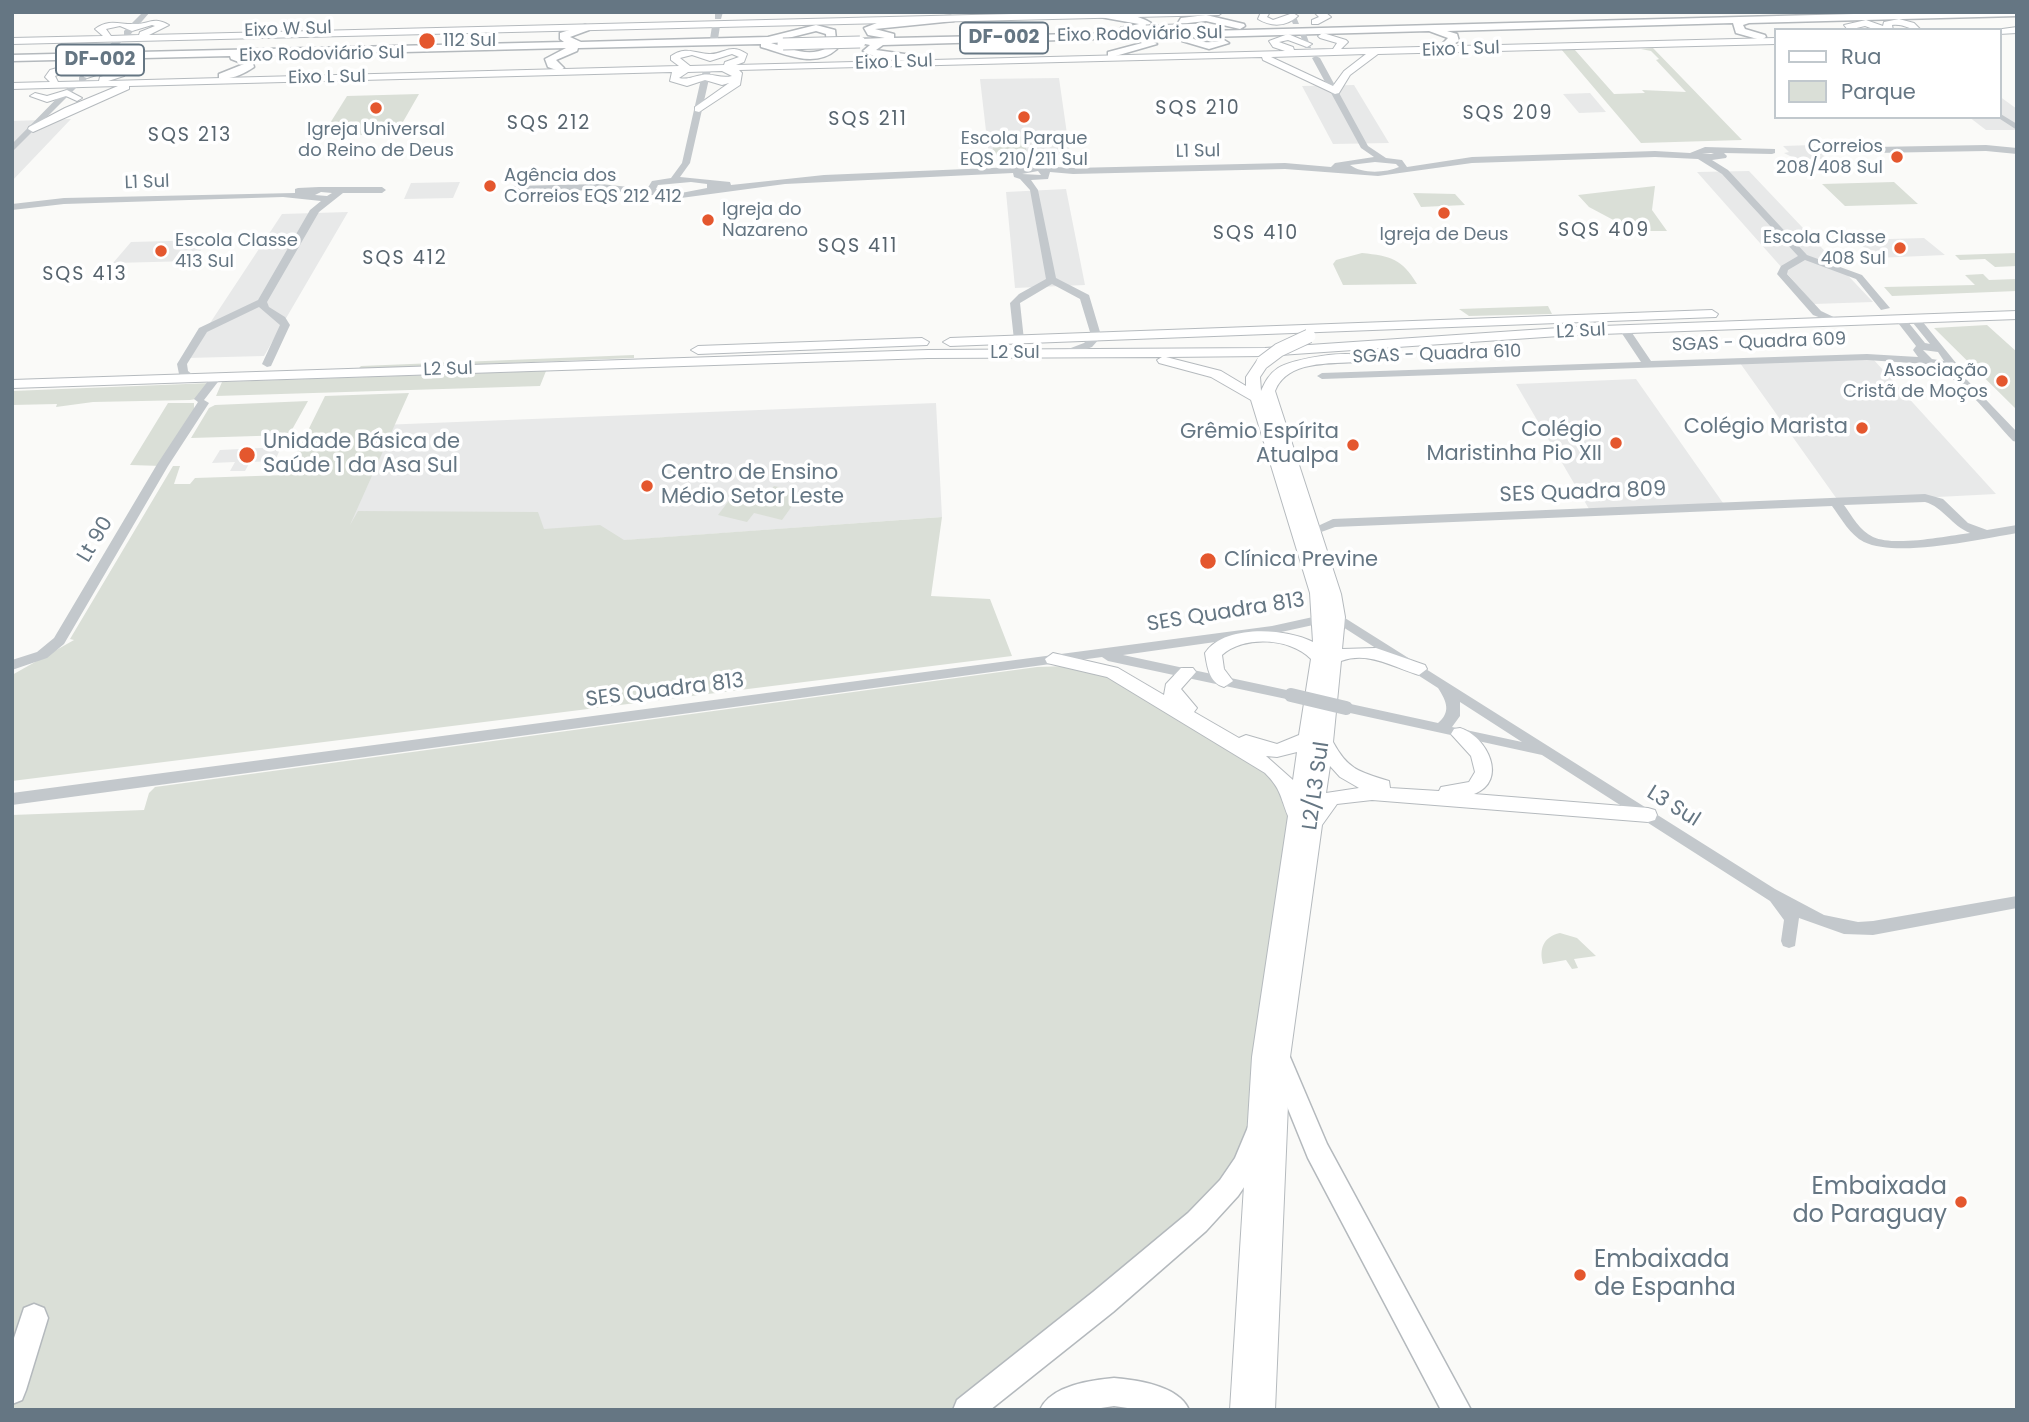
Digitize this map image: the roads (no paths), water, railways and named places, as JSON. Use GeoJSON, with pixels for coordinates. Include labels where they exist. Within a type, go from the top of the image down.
{"type":"FeatureCollection","features":[{"type":"Feature","properties":{"kind":"highway"},"geometry":{"type":"LineString","coordinates":[[1725,12],[1748,18]]}},
{"type":"Feature","properties":{"kind":"highway","name":"Eixo Rodoviário Sul"},"geometry":{"type":"LineString","coordinates":[[1748,18],[1887,12]]}},
{"type":"Feature","properties":{"kind":"highway","name":"Eixo Rodoviário Sul"},"geometry":{"type":"LineString","coordinates":[[17,61],[2017,13]]}},
{"type":"Feature","properties":{"kind":"highway"},"geometry":{"type":"LineString","coordinates":[[1984,14],[2017,19]]}},
{"type":"Feature","properties":{"kind":"highway"},"geometry":{"type":"LineString","coordinates":[[1094,15],[1136,19],[1146,23],[1118,33]]}},
{"type":"Feature","properties":{"kind":"highway"},"geometry":{"type":"LineString","coordinates":[[1200,17],[1253,30],[1214,46],[1199,45],[1186,39],[1181,26],[1185,20],[1200,17]]}},
{"type":"Feature","properties":{"kind":"highway"},"geometry":{"type":"LineString","coordinates":[[1293,17],[1317,17],[1368,28]]}},
{"type":"Feature","properties":{"kind":"highway"},"geometry":{"type":"LineString","coordinates":[[1418,26],[1437,17]]}},
{"type":"Feature","properties":{"kind":"highway"},"geometry":{"type":"LineString","coordinates":[[1748,18],[1738,24],[1740,31],[1761,37]]}},
{"type":"Feature","properties":{"kind":"highway"},"geometry":{"type":"LineString","coordinates":[[895,39],[872,33],[869,28],[882,24],[950,19]]}},
{"type":"Feature","properties":{"kind":"highway"},"geometry":{"type":"LineString","coordinates":[[1418,26],[1453,36],[1454,41],[1446,45]]}},
{"type":"Feature","properties":{"kind":"highway"},"geometry":{"type":"LineString","coordinates":[[813,27],[827,30],[832,35],[832,49],[824,54],[807,57],[767,42],[813,27]]}},
{"type":"Feature","properties":{"kind":"highway"},"geometry":{"type":"LineString","coordinates":[[577,47],[564,36],[585,28]]}},
{"type":"Feature","properties":{"kind":"highway"},"geometry":{"type":"LineString","coordinates":[[1306,42],[1323,36],[1368,28]]}},
{"type":"Feature","properties":{"kind":"highway"},"geometry":{"type":"LineString","coordinates":[[1112,54],[1152,44],[1147,40],[1118,33]]}},
{"type":"Feature","properties":{"kind":"highway"},"geometry":{"type":"LineString","coordinates":[[239,55],[269,43],[261,36]]}},
{"type":"Feature","properties":{"kind":"highway"},"geometry":{"type":"LineString","coordinates":[[895,39],[872,46],[868,51],[880,56],[922,59]]}},
{"type":"Feature","properties":{"kind":"highway"},"geometry":{"type":"LineString","coordinates":[[559,68],[552,65],[550,59],[577,47]]}},
{"type":"Feature","properties":{"kind":"highway"},"geometry":{"type":"LineString","coordinates":[[125,51],[182,56]]}},
{"type":"Feature","properties":{"kind":"highway"},"geometry":{"type":"LineString","coordinates":[[17,61],[85,52]]}},
{"type":"Feature","properties":{"kind":"highway"},"geometry":{"type":"LineString","coordinates":[[223,76],[242,71],[250,65],[239,55]]}},
{"type":"Feature","properties":{"kind":"highway"},"geometry":{"type":"LineString","coordinates":[[115,66],[182,56]]}},
{"type":"Feature","properties":{"kind":"highway"},"geometry":{"type":"LineString","coordinates":[[17,61],[71,67]]}},
{"type":"Feature","properties":{"kind":"highway"},"geometry":{"type":"LineString","coordinates":[[1279,1057],[1317,1150],[1457,1410]]}},
{"type":"Feature","properties":{"kind":"highway"},"geometry":{"type":"LineString","coordinates":[[967,1410],[1103,1302],[1197,1222],[1236,1177],[1257,1135]]}},
{"type":"Feature","properties":{"kind":"highway"},"geometry":{"type":"LineString","coordinates":[[12,1390],[34,1318]]}},
{"type":"Feature","properties":{"kind":"highway"},"geometry":{"type":"LineString","coordinates":[[1054,1410],[1081,1396],[1116,1391],[1154,1399],[1175,1410]]}},
{"type":"Feature","properties":{"kind":"main road"},"geometry":{"type":"LineString","coordinates":[[59,36],[81,32],[134,12]]}},
{"type":"Feature","properties":{"kind":"main road"},"geometry":{"type":"LineString","coordinates":[[160,12],[173,28],[186,33]]}},
{"type":"Feature","properties":{"kind":"main road"},"geometry":{"type":"LineString","coordinates":[[657,22],[684,12]]}},
{"type":"Feature","properties":{"kind":"main road"},"geometry":{"type":"LineString","coordinates":[[736,22],[750,12]]}},
{"type":"Feature","properties":{"kind":"main road"},"geometry":{"type":"LineString","coordinates":[[756,12],[778,19]]}},
{"type":"Feature","properties":{"kind":"main road","name":"Eixo W Sul"},"geometry":{"type":"LineString","coordinates":[[736,22],[1026,12]]}},
{"type":"Feature","properties":{"kind":"main road","name":"Eixo W Sul"},"geometry":{"type":"LineString","coordinates":[[12,39],[107,35],[261,36],[1219,12]]}},
{"type":"Feature","properties":{"kind":"main road"},"geometry":{"type":"LineString","coordinates":[[1266,12],[1261,17],[1273,22],[1284,22],[1293,17]]}},
{"type":"Feature","properties":{"kind":"main road"},"geometry":{"type":"LineString","coordinates":[[690,13],[690,17],[697,23],[680,32],[697,37],[715,32],[735,36],[749,31],[746,26],[736,22]]}},
{"type":"Feature","properties":{"kind":"main road"},"geometry":{"type":"LineString","coordinates":[[1117,15],[1166,19],[1181,26]]}},
{"type":"Feature","properties":{"kind":"main road"},"geometry":{"type":"LineString","coordinates":[[832,35],[844,27],[898,20]]}},
{"type":"Feature","properties":{"kind":"main road"},"geometry":{"type":"LineString","coordinates":[[96,40],[77,48],[85,52],[117,42],[117,48],[125,51],[146,47],[150,42],[144,36],[164,25],[152,22],[129,30],[121,23],[108,25],[100,31],[107,35]]}},
{"type":"Feature","properties":{"kind":"main road"},"geometry":{"type":"LineString","coordinates":[[1886,28],[1886,24],[1897,22],[1913,25],[1915,28]]}},
{"type":"Feature","properties":{"kind":"main road","name":"Eixo W Sul"},"geometry":{"type":"LineString","coordinates":[[12,39],[96,40],[186,33],[697,23]]}},
{"type":"Feature","properties":{"kind":"main road"},"geometry":{"type":"LineString","coordinates":[[1851,28],[1849,25],[1861,23],[1879,28]]}},
{"type":"Feature","properties":{"kind":"main road"},"geometry":{"type":"LineString","coordinates":[[1306,42],[1288,37],[1274,41],[1276,45],[1293,52],[1287,58],[1288,62],[1302,66],[1317,59],[1335,65],[1344,64],[1346,59],[1335,50],[1343,42],[1323,36]]}},
{"type":"Feature","properties":{"kind":"main road"},"geometry":{"type":"LineString","coordinates":[[1130,53],[1172,48],[1186,39]]}},
{"type":"Feature","properties":{"kind":"main road","name":"Eixo L Sul"},"geometry":{"type":"LineString","coordinates":[[726,66],[1242,55],[1446,45],[1773,39]]}},
{"type":"Feature","properties":{"kind":"main road","name":"Eixo L Sul"},"geometry":{"type":"LineString","coordinates":[[1335,50],[1377,52],[1773,39]]}},
{"type":"Feature","properties":{"kind":"main road"},"geometry":{"type":"LineString","coordinates":[[832,49],[847,56],[903,60]]}},
{"type":"Feature","properties":{"kind":"main road"},"geometry":{"type":"LineString","coordinates":[[726,66],[737,73],[737,78],[722,82],[709,63],[692,52],[680,54],[674,58],[688,67],[673,79],[687,83],[709,63],[726,51],[738,51],[744,56],[726,66]]}},
{"type":"Feature","properties":{"kind":"main road","name":"Eixo L Sul"},"geometry":{"type":"LineString","coordinates":[[12,85],[64,86],[103,79],[688,67],[1130,53],[1293,52]]}},
{"type":"Feature","properties":{"kind":"main road"},"geometry":{"type":"LineString","coordinates":[[1242,55],[1280,63],[1335,90],[1359,62],[1377,52]]}},
{"type":"Feature","properties":{"kind":"main road"},"geometry":{"type":"LineString","coordinates":[[87,79],[115,66],[124,68],[124,72],[103,79]]}},
{"type":"Feature","properties":{"kind":"main road"},"geometry":{"type":"LineString","coordinates":[[641,71],[659,75],[699,108],[756,71],[769,66]]}},
{"type":"Feature","properties":{"kind":"main road"},"geometry":{"type":"LineString","coordinates":[[71,67],[88,70],[87,79],[103,89],[103,92],[81,99],[50,74],[71,67]]}},
{"type":"Feature","properties":{"kind":"main road","name":"Eixo L Sul"},"geometry":{"type":"LineString","coordinates":[[87,79],[141,83],[641,71],[688,67]]}},
{"type":"Feature","properties":{"kind":"main road"},"geometry":{"type":"LineString","coordinates":[[34,128],[69,110],[141,83]]}},
{"type":"Feature","properties":{"kind":"main road"},"geometry":{"type":"LineString","coordinates":[[12,85],[29,101],[35,118],[34,128]]}},
{"type":"Feature","properties":{"kind":"main road","name":"L2 Sul"},"geometry":{"type":"LineString","coordinates":[[12,373],[84,376],[103,382],[216,378],[325,368],[930,348],[1136,354],[1287,351],[1619,330],[1815,311],[2017,303]]}},
{"type":"Feature","properties":{"kind":"main road"},"geometry":{"type":"LineString","coordinates":[[1973,305],[1971,310],[1981,317]]}},
{"type":"Feature","properties":{"kind":"main road"},"geometry":{"type":"LineString","coordinates":[[1946,306],[1957,311],[1961,317]]}},
{"type":"Feature","properties":{"kind":"main road","name":"L2 Sul"},"geometry":{"type":"LineString","coordinates":[[958,348],[1019,340],[1378,326],[1736,320],[1837,321],[2017,315]]}},
{"type":"Feature","properties":{"kind":"main road","name":"L2/L3 Sul"},"geometry":{"type":"LineString","coordinates":[[1330,618],[1318,593],[1257,398],[1253,377],[1263,362],[1279,350],[1309,336],[1378,326]]}},
{"type":"Feature","properties":{"kind":"main road","name":"L2/L3 Sul"},"geometry":{"type":"LineString","coordinates":[[1262,1410],[1279,1057],[1304,824],[1333,594],[1268,391],[1274,377],[1281,371],[1299,365],[1473,340]]}},
{"type":"Feature","properties":{"kind":"main road"},"geometry":{"type":"LineString","coordinates":[[1136,354],[1216,374],[1257,398]]}},
{"type":"Feature","properties":{"kind":"main road","name":"L2 Sul"},"geometry":{"type":"LineString","coordinates":[[12,384],[113,370],[267,364],[325,368]]}},
{"type":"Feature","properties":{"kind":"main road"},"geometry":{"type":"LineString","coordinates":[[103,382],[103,376],[113,370]]}},
{"type":"Feature","properties":{"kind":"main road"},"geometry":{"type":"LineString","coordinates":[[1224,681],[1216,670],[1213,653],[1224,644],[1266,637],[1291,639],[1326,658],[1352,651],[1364,651],[1419,669]]}},
{"type":"Feature","properties":{"kind":"main road"},"geometry":{"type":"LineString","coordinates":[[1053,659],[1112,672],[1244,750],[1285,782],[1304,824],[1331,798],[1372,793],[1648,816]]}},
{"type":"Feature","properties":{"kind":"main road"},"geometry":{"type":"LineString","coordinates":[[1187,673],[1177,680],[1172,688],[1173,695],[1179,702],[1252,745],[1282,752],[1315,741],[1341,770],[1358,781],[1371,785],[1457,792],[1480,785],[1484,776],[1484,762],[1478,750],[1460,734]]}},
{"type":"Feature","properties":{"kind":"main road","name":"L2/L3 Sul"},"geometry":{"type":"LineString","coordinates":[[1243,1410],[1263,1057],[1304,824]]}},
{"type":"Feature","properties":{"kind":"street"},"geometry":{"type":"LineString","coordinates":[[129,30],[147,12]]}},
{"type":"Feature","properties":{"kind":"street"},"geometry":{"type":"LineString","coordinates":[[1872,19],[1883,28]]}},
{"type":"Feature","properties":{"kind":"street"},"geometry":{"type":"LineString","coordinates":[[106,54],[117,42]]}},
{"type":"Feature","properties":{"kind":"street"},"geometry":{"type":"LineString","coordinates":[[1317,59],[1365,148],[1379,157],[1403,165]]}},
{"type":"Feature","properties":{"kind":"street"},"geometry":{"type":"LineString","coordinates":[[643,185],[656,188],[676,177],[686,163],[709,63]]}},
{"type":"Feature","properties":{"kind":"street"},"geometry":{"type":"LineString","coordinates":[[87,79],[97,64]]}},
{"type":"Feature","properties":{"kind":"street"},"geometry":{"type":"LineString","coordinates":[[12,149],[34,128],[64,86]]}},
{"type":"Feature","properties":{"kind":"street"},"geometry":{"type":"LineString","coordinates":[[2001,116],[2017,128]]}},
{"type":"Feature","properties":{"kind":"street"},"geometry":{"type":"LineString","coordinates":[[1986,148],[2013,145]]}},
{"type":"Feature","properties":{"kind":"street"},"geometry":{"type":"LineString","coordinates":[[1873,150],[2013,145]]}},
{"type":"Feature","properties":{"kind":"street"},"geometry":{"type":"LineString","coordinates":[[1363,160],[1365,148]]}},
{"type":"Feature","properties":{"kind":"street"},"geometry":{"type":"LineString","coordinates":[[1349,167],[1377,173],[1403,165],[1472,160],[1655,154],[1718,155],[1772,150]]}},
{"type":"Feature","properties":{"kind":"street"},"geometry":{"type":"LineString","coordinates":[[1444,163],[1458,155],[1472,160]]}},
{"type":"Feature","properties":{"kind":"street"},"geometry":{"type":"LineString","coordinates":[[1699,155],[1725,172],[1804,257],[1859,277],[1885,308]]}},
{"type":"Feature","properties":{"kind":"street"},"geometry":{"type":"LineString","coordinates":[[1718,155],[1725,172]]}},
{"type":"Feature","properties":{"kind":"street"},"geometry":{"type":"LineString","coordinates":[[1349,167],[1363,160],[1379,157]]}},
{"type":"Feature","properties":{"kind":"street"},"geometry":{"type":"LineString","coordinates":[[686,163],[699,178],[713,186],[708,191]]}},
{"type":"Feature","properties":{"kind":"street","name":"L1 Sul"},"geometry":{"type":"LineString","coordinates":[[1045,173],[1285,166],[1349,167]]}},
{"type":"Feature","properties":{"kind":"street"},"geometry":{"type":"LineString","coordinates":[[512,189],[656,188],[708,191],[766,181],[978,174],[1030,167],[1045,173]]}},
{"type":"Feature","properties":{"kind":"street"},"geometry":{"type":"LineString","coordinates":[[995,173],[1020,175],[1034,190],[1051,280]]}},
{"type":"Feature","properties":{"kind":"street"},"geometry":{"type":"LineString","coordinates":[[978,174],[1045,173]]}},
{"type":"Feature","properties":{"kind":"street"},"geometry":{"type":"LineString","coordinates":[[1034,190],[1045,173]]}},
{"type":"Feature","properties":{"kind":"street"},"geometry":{"type":"LineString","coordinates":[[625,188],[676,177],[699,178],[739,186]]}},
{"type":"Feature","properties":{"kind":"street"},"geometry":{"type":"LineString","coordinates":[[699,178],[719,182]]}},
{"type":"Feature","properties":{"kind":"street"},"geometry":{"type":"LineString","coordinates":[[193,379],[182,367],[203,330],[262,302],[314,199],[382,190]]}},
{"type":"Feature","properties":{"kind":"street","name":"L1 Sul"},"geometry":{"type":"LineString","coordinates":[[12,207],[74,201],[283,194],[314,199],[333,195]]}},
{"type":"Feature","properties":{"kind":"street"},"geometry":{"type":"LineString","coordinates":[[1804,257],[1784,268],[1782,274],[1815,311],[1837,321]]}},
{"type":"Feature","properties":{"kind":"street"},"geometry":{"type":"LineString","coordinates":[[1789,266],[1826,265]]}},
{"type":"Feature","properties":{"kind":"street"},"geometry":{"type":"LineString","coordinates":[[1051,280],[1085,297],[1096,336],[1088,345],[1067,353]]}},
{"type":"Feature","properties":{"kind":"street"},"geometry":{"type":"LineString","coordinates":[[1019,340],[1015,303],[1021,296],[1051,280]]}},
{"type":"Feature","properties":{"kind":"street"},"geometry":{"type":"LineString","coordinates":[[1032,291],[1072,290]]}},
{"type":"Feature","properties":{"kind":"street"},"geometry":{"type":"LineString","coordinates":[[262,302],[268,313],[277,316],[285,325],[267,364]]}},
{"type":"Feature","properties":{"kind":"street"},"geometry":{"type":"LineString","coordinates":[[231,317],[277,316]]}},
{"type":"Feature","properties":{"kind":"street"},"geometry":{"type":"LineString","coordinates":[[1907,318],[1920,347],[1919,353],[1926,361]]}},
{"type":"Feature","properties":{"kind":"street"},"geometry":{"type":"LineString","coordinates":[[1907,318],[1952,361],[1963,382]]}},
{"type":"Feature","properties":{"kind":"street"},"geometry":{"type":"LineString","coordinates":[[1619,330],[1642,365]]}},
{"type":"Feature","properties":{"kind":"street","name":"SGAS - Quadra 609"},"geometry":{"type":"LineString","coordinates":[[1882,357],[1920,347],[1937,347]]}},
{"type":"Feature","properties":{"kind":"street","name":"SGAS - Quadra 609"},"geometry":{"type":"LineString","coordinates":[[1642,365],[1882,357],[1938,364]]}},
{"type":"Feature","properties":{"kind":"street"},"geometry":{"type":"LineString","coordinates":[[1938,364],[1952,361]]}},
{"type":"Feature","properties":{"kind":"street"},"geometry":{"type":"LineString","coordinates":[[1938,364],[1963,382],[2017,439]]}},
{"type":"Feature","properties":{"kind":"street","name":"SGAS - Quadra 610"},"geometry":{"type":"LineString","coordinates":[[1322,376],[1642,365]]}},
{"type":"Feature","properties":{"kind":"street","name":"Lt 90"},"geometry":{"type":"LineString","coordinates":[[12,665],[42,655],[59,641],[216,378]]}},
{"type":"Feature","properties":{"kind":"street","name":"SES Quadra 809"},"geometry":{"type":"LineString","coordinates":[[1311,523],[1932,499],[1939,502],[1962,531]]}},
{"type":"Feature","properties":{"kind":"street"},"geometry":{"type":"LineString","coordinates":[[1835,502],[1861,534],[1878,544],[1962,531],[1983,533],[2017,529]]}},
{"type":"Feature","properties":{"kind":"street","name":"SES Quadra 813"},"geometry":{"type":"LineString","coordinates":[[12,799],[1272,630],[1330,618]]}},
{"type":"Feature","properties":{"kind":"street","name":"L3 Sul"},"geometry":{"type":"LineString","coordinates":[[1330,618],[1419,669],[1769,893],[1816,919],[1852,930],[2017,902]]}},
{"type":"Feature","properties":{"kind":"street"},"geometry":{"type":"LineString","coordinates":[[1097,653],[1551,754]]}},
{"type":"Feature","properties":{"kind":"street"},"geometry":{"type":"LineString","coordinates":[[1440,729],[1453,719],[1456,712],[1452,698],[1442,684]]}},
{"type":"Feature","properties":{"kind":"street"},"geometry":{"type":"LineString","coordinates":[[1769,893],[1792,919],[1789,941]]}},
{"type":"Feature","properties":{"kind":"place","name":"112 Sul"},"geometry":{"type":"Point","coordinates":[427,41]}},
{"type":"Feature","properties":{"kind":"place","name":"Igreja Universal do Reino de Deus"},"geometry":{"type":"Point","coordinates":[376,108]}},
{"type":"Feature","properties":{"kind":"place","name":"Escola Parque EQS 210/211 Sul"},"geometry":{"type":"Point","coordinates":[1024,117]}},
{"type":"Feature","properties":{"kind":"place","name":"Correios 208/408 Sul"},"geometry":{"type":"Point","coordinates":[1897,157]}},
{"type":"Feature","properties":{"kind":"place","name":"Agência dos Correios EQS 212 412"},"geometry":{"type":"Point","coordinates":[490,186]}},
{"type":"Feature","properties":{"kind":"place","name":"Igreja de Deus"},"geometry":{"type":"Point","coordinates":[1444,213]}},
{"type":"Feature","properties":{"kind":"place","name":"Igreja do Nazareno"},"geometry":{"type":"Point","coordinates":[708,220]}},
{"type":"Feature","properties":{"kind":"place","name":"Escola Classe 408 Sul"},"geometry":{"type":"Point","coordinates":[1900,248]}},
{"type":"Feature","properties":{"kind":"place","name":"Escola Classe 413 Sul"},"geometry":{"type":"Point","coordinates":[161,251]}},
{"type":"Feature","properties":{"kind":"place","name":"Associação Cristã de Moços"},"geometry":{"type":"Point","coordinates":[2002,381]}},
{"type":"Feature","properties":{"kind":"place","name":"Colégio Marista"},"geometry":{"type":"Point","coordinates":[1862,428]}},
{"type":"Feature","properties":{"kind":"place","name":"Colégio Maristinha Pio XII"},"geometry":{"type":"Point","coordinates":[1616,443]}},
{"type":"Feature","properties":{"kind":"place","name":"Grêmio Espírita Atualpa"},"geometry":{"type":"Point","coordinates":[1353,445]}},
{"type":"Feature","properties":{"kind":"place","name":"Unidade Básica de Saúde 1 da Asa Sul"},"geometry":{"type":"Point","coordinates":[247,455]}},
{"type":"Feature","properties":{"kind":"place","name":"Centro de Ensino Médio Setor Leste"},"geometry":{"type":"Point","coordinates":[647,486]}},
{"type":"Feature","properties":{"kind":"place","name":"Clínica Previne"},"geometry":{"type":"Point","coordinates":[1208,561]}},
{"type":"Feature","properties":{"kind":"place","name":"Embaixada do Paraguay"},"geometry":{"type":"Point","coordinates":[1961,1202]}},
{"type":"Feature","properties":{"kind":"place","name":"Embaixada de Espanha"},"geometry":{"type":"Point","coordinates":[1580,1275]}},
{"type":"Feature","properties":{"kind":"district","name":"SQS 210"},"geometry":{"type":"Point","coordinates":[1198,109]}},
{"type":"Feature","properties":{"kind":"district","name":"SQS 209"},"geometry":{"type":"Point","coordinates":[1508,114]}},
{"type":"Feature","properties":{"kind":"district","name":"SQS 211"},"geometry":{"type":"Point","coordinates":[868,120]}},
{"type":"Feature","properties":{"kind":"district","name":"SQS 212"},"geometry":{"type":"Point","coordinates":[549,124]}},
{"type":"Feature","properties":{"kind":"district","name":"SQS 213"},"geometry":{"type":"Point","coordinates":[190,136]}},
{"type":"Feature","properties":{"kind":"district","name":"SQS 409"},"geometry":{"type":"Point","coordinates":[1604,231]}},
{"type":"Feature","properties":{"kind":"district","name":"SQS 410"},"geometry":{"type":"Point","coordinates":[1256,234]}},
{"type":"Feature","properties":{"kind":"district","name":"SQS 411"},"geometry":{"type":"Point","coordinates":[858,247]}},
{"type":"Feature","properties":{"kind":"district","name":"SQS 412"},"geometry":{"type":"Point","coordinates":[405,259]}},
{"type":"Feature","properties":{"kind":"district","name":"SQS 413"},"geometry":{"type":"Point","coordinates":[85,275]}}]}
